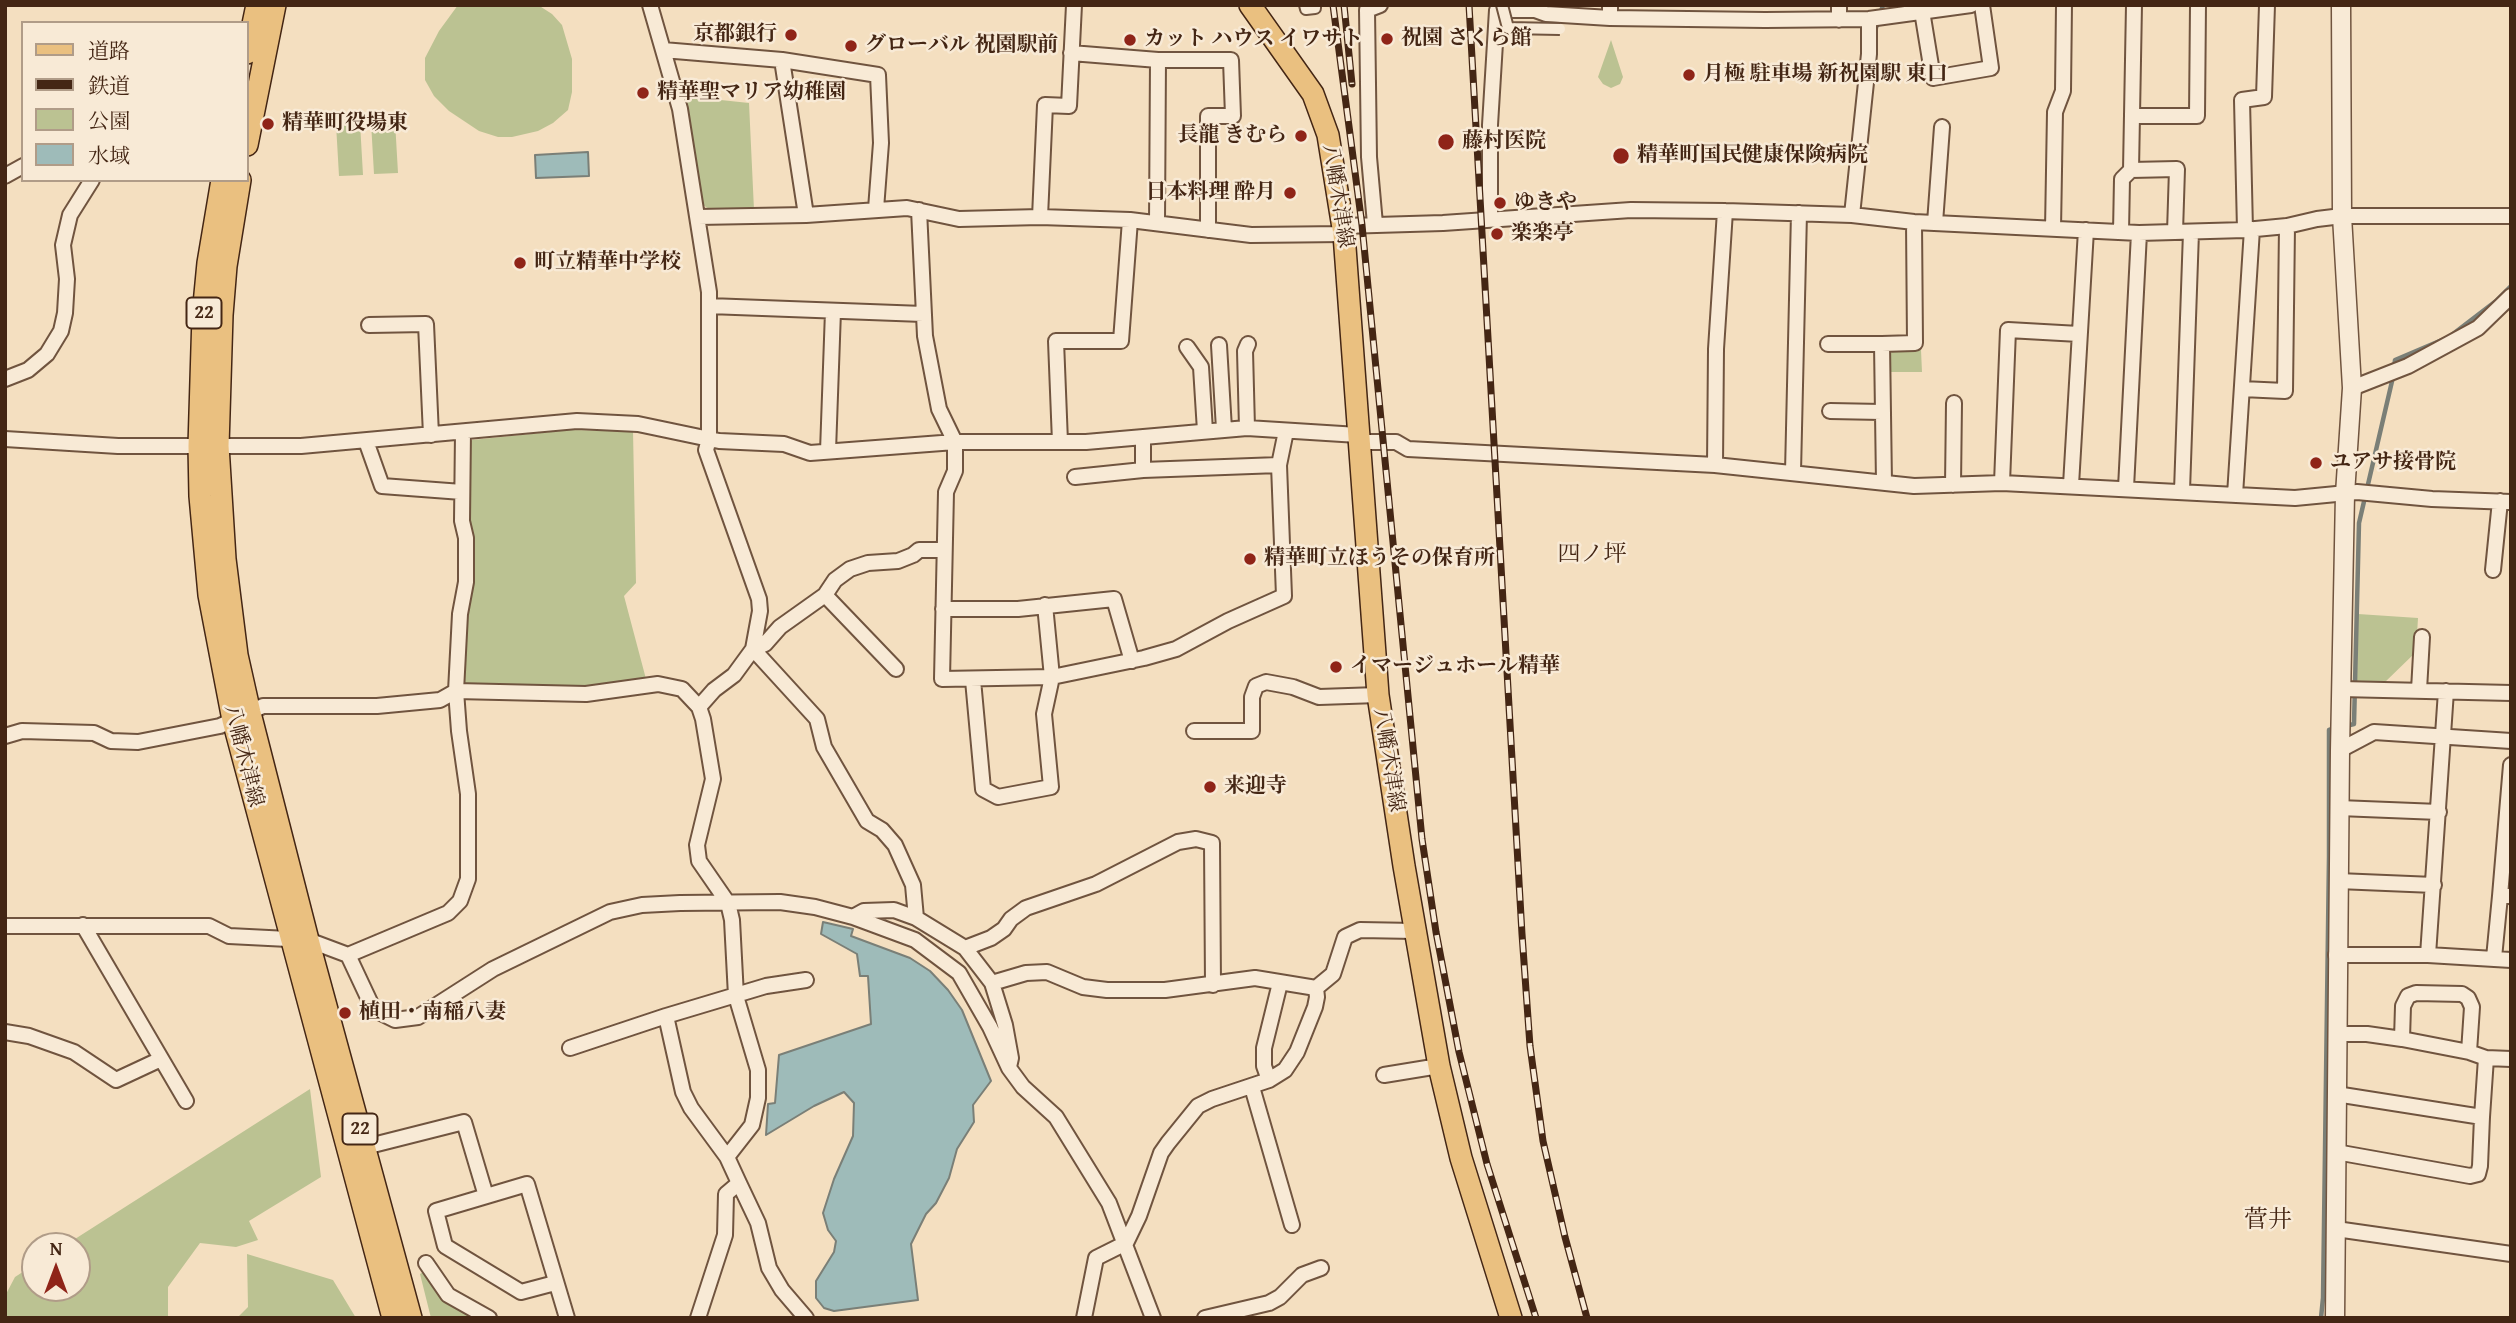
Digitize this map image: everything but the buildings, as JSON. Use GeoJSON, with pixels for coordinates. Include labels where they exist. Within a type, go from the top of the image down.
{"type":"FeatureCollection","features":[{"type":"Feature","properties":{"kind":"main road"},"geometry":{"type":"LineString","coordinates":[[248,48],[257,5]]}},
{"type":"Feature","properties":{"kind":"main road"},"geometry":{"type":"LineString","coordinates":[[248,135],[253,86],[275,5]]}},
{"type":"Feature","properties":{"kind":"main road","name":"八幡木津線"},"geometry":{"type":"LineString","coordinates":[[1250,5],[1313,94],[1328,135],[1344,230],[1378,695],[1439,1066],[1461,1158],[1511,1318]]}},
{"type":"Feature","properties":{"kind":"main road","name":"八幡木津線"},"geometry":{"type":"LineString","coordinates":[[208,446],[203,315],[208,263],[222,182]]}},
{"type":"Feature","properties":{"kind":"main road","name":"八幡木津線"},"geometry":{"type":"LineString","coordinates":[[240,182],[226,266],[208,446],[200,496],[209,595],[299,939],[393,1318]]}},
{"type":"Feature","properties":{"kind":"main road","name":"八幡木津線"},"geometry":{"type":"LineString","coordinates":[[299,939],[365,1147],[411,1318]]}},
{"type":"Feature","properties":{"kind":"street"},"geometry":{"type":"LineString","coordinates":[[650,5],[680,109],[709,292],[709,439],[706,450],[759,599],[760,611],[753,649],[734,675],[714,690],[699,707]]}},
{"type":"Feature","properties":{"kind":"street"},"geometry":{"type":"LineString","coordinates":[[1040,217],[1045,105],[1069,106],[1074,5]]}},
{"type":"Feature","properties":{"kind":"street"},"geometry":{"type":"LineString","coordinates":[[1306,5],[1306,9],[1315,8],[1315,5]]}},
{"type":"Feature","properties":{"kind":"street"},"geometry":{"type":"LineString","coordinates":[[1375,225],[1369,157],[1367,10],[1380,5]]}},
{"type":"Feature","properties":{"kind":"street"},"geometry":{"type":"LineString","coordinates":[[1502,5],[1508,29],[1560,29]]}},
{"type":"Feature","properties":{"kind":"street"},"geometry":{"type":"LineString","coordinates":[[1490,219],[1490,125],[1497,9],[1533,8],[1546,14],[1839,13],[1869,19],[1971,5]]}},
{"type":"Feature","properties":{"kind":"street"},"geometry":{"type":"LineString","coordinates":[[1922,11],[1933,78],[1991,68],[1982,5]]}},
{"type":"Feature","properties":{"kind":"street"},"geometry":{"type":"LineString","coordinates":[[2053,229],[2055,112],[2063,91],[2064,5]]}},
{"type":"Feature","properties":{"kind":"street"},"geometry":{"type":"LineString","coordinates":[[2131,170],[2134,5]]}},
{"type":"Feature","properties":{"kind":"street"},"geometry":{"type":"LineString","coordinates":[[2132,116],[2197,116],[2198,5]]}},
{"type":"Feature","properties":{"kind":"street"},"geometry":{"type":"LineString","coordinates":[[2235,495],[2249,230],[2242,100],[2264,97],[2267,5]]}},
{"type":"Feature","properties":{"kind":"street"},"geometry":{"type":"LineString","coordinates":[[2335,1318],[2336,954],[2345,494],[2352,388],[2342,216],[2341,5]]}},
{"type":"Feature","properties":{"kind":"street"},"geometry":{"type":"LineString","coordinates":[[1852,215],[1869,54],[1869,19]]}},
{"type":"Feature","properties":{"kind":"street"},"geometry":{"type":"LineString","coordinates":[[663,50],[782,60],[878,75],[881,143],[876,209]]}},
{"type":"Feature","properties":{"kind":"street"},"geometry":{"type":"LineString","coordinates":[[1071,53],[1158,60],[1231,60],[1233,116],[1208,116],[1208,230]]}},
{"type":"Feature","properties":{"kind":"street"},"geometry":{"type":"LineString","coordinates":[[782,60],[806,215]]}},
{"type":"Feature","properties":{"kind":"street"},"geometry":{"type":"LineString","coordinates":[[1157,223],[1158,60]]}},
{"type":"Feature","properties":{"kind":"street"},"geometry":{"type":"LineString","coordinates":[[1935,223],[1942,127]]}},
{"type":"Feature","properties":{"kind":"street"},"geometry":{"type":"LineString","coordinates":[[5,176],[21,167]]}},
{"type":"Feature","properties":{"kind":"street"},"geometry":{"type":"LineString","coordinates":[[2121,232],[2122,179],[2131,170],[2177,169],[2175,232]]}},
{"type":"Feature","properties":{"kind":"street"},"geometry":{"type":"LineString","coordinates":[[5,379],[28,370],[47,355],[61,331],[67,279],[63,244],[70,215],[92,182]]}},
{"type":"Feature","properties":{"kind":"street"},"geometry":{"type":"LineString","coordinates":[[698,217],[806,215],[907,208],[959,219],[1040,217],[1130,220],[1278,236],[1375,225],[1631,211],[1852,215],[1914,222],[2138,233],[2249,230],[2342,216],[2511,216]]}},
{"type":"Feature","properties":{"kind":"street"},"geometry":{"type":"LineString","coordinates":[[919,210],[922,314],[939,409],[955,442],[955,471],[946,492],[942,679],[1052,677],[1132,661],[1176,649],[1228,621],[1284,596],[1279,465],[1286,431]]}},
{"type":"Feature","properties":{"kind":"street"},"geometry":{"type":"LineString","coordinates":[[1715,465],[1716,349],[1725,211]]}},
{"type":"Feature","properties":{"kind":"street"},"geometry":{"type":"LineString","coordinates":[[1793,472],[1799,213]]}},
{"type":"Feature","properties":{"kind":"street"},"geometry":{"type":"LineString","coordinates":[[1060,442],[1056,341],[1121,341],[1130,220]]}},
{"type":"Feature","properties":{"kind":"street"},"geometry":{"type":"LineString","coordinates":[[1828,344],[1915,343],[1914,222]]}},
{"type":"Feature","properties":{"kind":"street"},"geometry":{"type":"LineString","coordinates":[[2242,389],[2285,391],[2287,226]]}},
{"type":"Feature","properties":{"kind":"street"},"geometry":{"type":"LineString","coordinates":[[2071,485],[2086,230]]}},
{"type":"Feature","properties":{"kind":"street"},"geometry":{"type":"LineString","coordinates":[[2182,491],[2191,232]]}},
{"type":"Feature","properties":{"kind":"street"},"geometry":{"type":"LineString","coordinates":[[2126,488],[2138,233]]}},
{"type":"Feature","properties":{"kind":"street"},"geometry":{"type":"LineString","coordinates":[[2352,388],[2408,366],[2478,328],[2511,296]]}},
{"type":"Feature","properties":{"kind":"street"},"geometry":{"type":"LineString","coordinates":[[709,306],[922,314]]}},
{"type":"Feature","properties":{"kind":"street"},"geometry":{"type":"LineString","coordinates":[[828,451],[832,310]]}},
{"type":"Feature","properties":{"kind":"street"},"geometry":{"type":"LineString","coordinates":[[369,325],[426,324],[431,435]]}},
{"type":"Feature","properties":{"kind":"street"},"geometry":{"type":"LineString","coordinates":[[2002,483],[2008,330],[2079,334]]}},
{"type":"Feature","properties":{"kind":"street"},"geometry":{"type":"LineString","coordinates":[[1247,428],[1245,351],[1248,344]]}},
{"type":"Feature","properties":{"kind":"street"},"geometry":{"type":"LineString","coordinates":[[1882,344],[1884,483]]}},
{"type":"Feature","properties":{"kind":"street"},"geometry":{"type":"LineString","coordinates":[[1219,345],[1224,429]]}},
{"type":"Feature","properties":{"kind":"street"},"geometry":{"type":"LineString","coordinates":[[1187,347],[1200,362],[1205,431]]}},
{"type":"Feature","properties":{"kind":"street"},"geometry":{"type":"LineString","coordinates":[[1953,485],[1954,403]]}},
{"type":"Feature","properties":{"kind":"street"},"geometry":{"type":"LineString","coordinates":[[1830,411],[1882,412]]}},
{"type":"Feature","properties":{"kind":"street"},"geometry":{"type":"LineString","coordinates":[[5,439],[118,446],[301,446],[577,421],[608,421],[638,424],[719,442],[784,444],[810,453],[955,442],[1060,442],[1143,438],[1247,428],[1396,442],[1408,449],[1715,465],[1914,486],[2002,483],[2071,485],[2295,498],[2357,492],[2432,499],[2505,501],[2493,570]]}},
{"type":"Feature","properties":{"kind":"street"},"geometry":{"type":"LineString","coordinates":[[5,926],[209,926],[229,936],[299,939],[348,955],[448,913],[460,901],[468,879],[468,793],[456,691],[460,614],[467,582],[462,492],[463,432]]}},
{"type":"Feature","properties":{"kind":"street"},"geometry":{"type":"LineString","coordinates":[[1143,438],[1143,470]]}},
{"type":"Feature","properties":{"kind":"street"},"geometry":{"type":"LineString","coordinates":[[366,441],[382,486],[462,492]]}},
{"type":"Feature","properties":{"kind":"street"},"geometry":{"type":"LineString","coordinates":[[1075,477],[1143,470],[1279,465]]}},
{"type":"Feature","properties":{"kind":"street"},"geometry":{"type":"LineString","coordinates":[[753,649],[765,644],[780,627],[825,595],[835,580],[858,565],[898,561],[919,550],[943,550]]}},
{"type":"Feature","properties":{"kind":"street"},"geometry":{"type":"LineString","coordinates":[[825,595],[896,669]]}},
{"type":"Feature","properties":{"kind":"street"},"geometry":{"type":"LineString","coordinates":[[943,609],[1018,609],[1114,599],[1132,661]]}},
{"type":"Feature","properties":{"kind":"street"},"geometry":{"type":"LineString","coordinates":[[973,680],[983,789],[998,797],[1051,787],[1044,714],[1052,677],[1045,605]]}},
{"type":"Feature","properties":{"kind":"street"},"geometry":{"type":"LineString","coordinates":[[2419,690],[2422,637]]}},
{"type":"Feature","properties":{"kind":"street"},"geometry":{"type":"LineString","coordinates":[[753,649],[817,719],[824,747],[867,821],[882,830],[895,845],[913,886],[916,918]]}},
{"type":"Feature","properties":{"kind":"street"},"geometry":{"type":"LineString","coordinates":[[1194,731],[1252,731],[1252,697],[1256,686],[1266,682],[1319,696],[1378,695]]}},
{"type":"Feature","properties":{"kind":"street"},"geometry":{"type":"LineString","coordinates":[[5,736],[22,731],[94,733],[111,741],[138,742],[220,726],[263,706],[377,706],[440,700],[456,691],[586,694],[657,684],[681,689],[699,707],[713,779],[697,845],[699,861],[728,904],[732,919],[736,996],[756,1056],[758,1098],[752,1125],[727,1157]]}},
{"type":"Feature","properties":{"kind":"street"},"geometry":{"type":"LineString","coordinates":[[2343,689],[2511,694]]}},
{"type":"Feature","properties":{"kind":"street"},"geometry":{"type":"LineString","coordinates":[[2428,956],[2446,691]]}},
{"type":"Feature","properties":{"kind":"street"},"geometry":{"type":"LineString","coordinates":[[2340,750],[2374,732],[2511,741]]}},
{"type":"Feature","properties":{"kind":"street"},"geometry":{"type":"LineString","coordinates":[[2494,958],[2505,896],[2511,765]]}},
{"type":"Feature","properties":{"kind":"street"},"geometry":{"type":"LineString","coordinates":[[2339,808],[2439,812]]}},
{"type":"Feature","properties":{"kind":"street"},"geometry":{"type":"LineString","coordinates":[[965,948],[991,938],[1026,908],[1096,884],[1178,842],[1196,839],[1212,843],[1213,985]]}},
{"type":"Feature","properties":{"kind":"street"},"geometry":{"type":"LineString","coordinates":[[2338,881],[2434,885]]}},
{"type":"Feature","properties":{"kind":"street"},"geometry":{"type":"LineString","coordinates":[[348,955],[358,981],[377,1012],[396,1020],[418,1017],[428,1012],[486,973],[610,912],[642,905],[780,902],[815,907],[853,917],[915,940],[959,973],[990,1027],[1009,1069],[1023,1087],[1056,1117],[1109,1203],[1153,1318]]}},
{"type":"Feature","properties":{"kind":"street"},"geometry":{"type":"LineString","coordinates":[[853,917],[864,911],[894,910],[916,918],[965,948],[992,983],[1012,1058],[1009,1069]]}},
{"type":"Feature","properties":{"kind":"street"},"geometry":{"type":"LineString","coordinates":[[83,925],[187,1101]]}},
{"type":"Feature","properties":{"kind":"street"},"geometry":{"type":"LineString","coordinates":[[992,983],[1026,973],[1047,972],[1083,987],[1107,990],[1166,990],[1255,978],[1316,988],[1333,974],[1345,937],[1360,930],[1415,931]]}},
{"type":"Feature","properties":{"kind":"street"},"geometry":{"type":"LineString","coordinates":[[2336,954],[2511,960]]}},
{"type":"Feature","properties":{"kind":"street"},"geometry":{"type":"LineString","coordinates":[[570,1048],[766,986],[806,980]]}},
{"type":"Feature","properties":{"kind":"street"},"geometry":{"type":"LineString","coordinates":[[1269,1080],[1264,1066],[1264,1048],[1280,983]]}},
{"type":"Feature","properties":{"kind":"street"},"geometry":{"type":"LineString","coordinates":[[1084,1318],[1096,1258],[1126,1243],[1139,1216],[1161,1153],[1168,1143],[1198,1106],[1212,1098],[1269,1080],[1285,1070],[1297,1052],[1317,997],[1316,988]]}},
{"type":"Feature","properties":{"kind":"street"},"geometry":{"type":"LineString","coordinates":[[2402,1039],[2403,1006],[2408,996],[2416,993],[2462,994],[2469,998],[2472,1007],[2469,1052]]}},
{"type":"Feature","properties":{"kind":"street"},"geometry":{"type":"LineString","coordinates":[[666,1016],[683,1092],[691,1108],[727,1157],[740,1183],[758,1223],[769,1268],[782,1290],[806,1318]]}},
{"type":"Feature","properties":{"kind":"street"},"geometry":{"type":"LineString","coordinates":[[5,1031],[74,1052],[116,1080],[161,1059]]}},
{"type":"Feature","properties":{"kind":"street"},"geometry":{"type":"LineString","coordinates":[[2336,1034],[2367,1034],[2469,1052],[2486,1058],[2511,1059]]}},
{"type":"Feature","properties":{"kind":"street"},"geometry":{"type":"LineString","coordinates":[[2336,1152],[2470,1176],[2478,1174],[2486,1058]]}},
{"type":"Feature","properties":{"kind":"street"},"geometry":{"type":"LineString","coordinates":[[1384,1075],[1439,1066]]}},
{"type":"Feature","properties":{"kind":"street"},"geometry":{"type":"LineString","coordinates":[[1252,1087],[1292,1225]]}},
{"type":"Feature","properties":{"kind":"street"},"geometry":{"type":"LineString","coordinates":[[2336,1094],[2482,1117]]}},
{"type":"Feature","properties":{"kind":"street"},"geometry":{"type":"LineString","coordinates":[[365,1147],[464,1122],[486,1196]]}},
{"type":"Feature","properties":{"kind":"street"},"geometry":{"type":"LineString","coordinates":[[698,1318],[725,1235],[726,1195],[740,1183]]}},
{"type":"Feature","properties":{"kind":"street"},"geometry":{"type":"LineString","coordinates":[[555,1283],[521,1292],[445,1246],[436,1211],[527,1184],[567,1318]]}},
{"type":"Feature","properties":{"kind":"street"},"geometry":{"type":"LineString","coordinates":[[2336,1229],[2511,1254]]}},
{"type":"Feature","properties":{"kind":"street"},"geometry":{"type":"LineString","coordinates":[[426,1263],[448,1295],[489,1318]]}},
{"type":"Feature","properties":{"kind":"street"},"geometry":{"type":"LineString","coordinates":[[1205,1318],[1269,1303],[1280,1297],[1302,1275],[1321,1268]]}},
{"type":"Feature","properties":{"kind":"green space"},"geometry":{"type":"Polygon","coordinates":[[[458,5],[538,5],[552,14],[562,25],[572,59],[572,92],[568,110],[538,131],[512,137],[498,137],[479,131],[449,111],[434,96],[425,80],[425,58],[439,31],[458,5]]]}},
{"type":"Feature","properties":{"kind":"green space"},"geometry":{"type":"Polygon","coordinates":[[[1611,40],[1623,77],[1620,84],[1611,88],[1603,84],[1598,77],[1611,40]]]}},
{"type":"Feature","properties":{"kind":"green space"},"geometry":{"type":"Polygon","coordinates":[[[683,96],[749,103],[754,210],[712,211],[703,205],[683,96]]]}},
{"type":"Feature","properties":{"kind":"green space"},"geometry":{"type":"Polygon","coordinates":[[[395,121],[398,173],[374,174],[371,122],[395,121]]]}},
{"type":"Feature","properties":{"kind":"green space"},"geometry":{"type":"Polygon","coordinates":[[[360,123],[363,175],[339,176],[336,124],[360,123]]]}},
{"type":"Feature","properties":{"kind":"green space"},"geometry":{"type":"Polygon","coordinates":[[[1894,350],[1921,350],[1922,372],[1888,372],[1887,357],[1894,350]]]}},
{"type":"Feature","properties":{"kind":"green space"},"geometry":{"type":"Polygon","coordinates":[[[569,430],[633,431],[636,583],[624,596],[646,679],[585,687],[463,684],[469,443],[472,440],[569,430]]]}},
{"type":"Feature","properties":{"kind":"green space"},"geometry":{"type":"Polygon","coordinates":[[[2358,614],[2418,618],[2416,652],[2384,683],[2357,681],[2358,614]]]}},
{"type":"Feature","properties":{"kind":"green space"},"geometry":{"type":"Polygon","coordinates":[[[310,1089],[321,1177],[249,1221],[258,1240],[236,1247],[200,1243],[168,1287],[168,1318],[5,1318],[5,1296],[15,1277],[21,1273],[21,1302],[91,1302],[91,1232],[86,1232],[310,1089]]]}},
{"type":"Feature","properties":{"kind":"green space"},"geometry":{"type":"Polygon","coordinates":[[[247,1254],[333,1280],[356,1318],[237,1318],[248,1307],[247,1254]]]}},
{"type":"Feature","properties":{"kind":"green space"},"geometry":{"type":"Polygon","coordinates":[[[428,1269],[482,1318],[431,1318],[420,1274],[428,1269]]]}},
{"type":"Feature","properties":{"kind":"water"},"geometry":{"type":"Polygon","coordinates":[[[588,152],[589,176],[536,178],[535,155],[588,152]]]}},
{"type":"Feature","properties":{"kind":"water"},"geometry":{"type":"Polygon","coordinates":[[[823,922],[853,929],[851,936],[910,958],[930,971],[962,1010],[991,1081],[973,1105],[974,1122],[957,1149],[949,1178],[911,1244],[918,1300],[834,1311],[824,1308],[816,1298],[816,1281],[834,1252],[836,1241],[828,1230],[823,1213],[853,1136],[854,1103],[844,1092],[814,1106],[766,1135],[768,1104],[775,1103],[779,1055],[871,1024],[868,976],[860,976],[857,954],[821,934],[823,922]]]}},
{"type":"Feature","properties":{"kind":"waterway"},"geometry":{"type":"LineString","coordinates":[[1875,31],[1883,5]]}},
{"type":"Feature","properties":{"kind":"waterway"},"geometry":{"type":"LineString","coordinates":[[2394,368],[2395,360],[2449,337],[2511,286]]}},
{"type":"Feature","properties":{"kind":"waterway"},"geometry":{"type":"LineString","coordinates":[[2346,726],[2354,724],[2359,523],[2393,377]]}},
{"type":"Feature","properties":{"kind":"waterway"},"geometry":{"type":"LineString","coordinates":[[2321,1318],[2329,730],[2335,728]]}},
{"type":"Feature","properties":{"kind":"railway"},"geometry":{"type":"LineString","coordinates":[[1333,5],[1362,225],[1422,839],[1436,932],[1459,1052],[1487,1164],[1536,1318]]}},
{"type":"Feature","properties":{"kind":"railway"},"geometry":{"type":"LineString","coordinates":[[1344,5],[1352,84]]}},
{"type":"Feature","properties":{"kind":"railway"},"geometry":{"type":"LineString","coordinates":[[1469,5],[1530,1046],[1543,1141],[1587,1318]]}},
{"type":"Feature","properties":{"kind":"place","name":"京都銀行"},"geometry":{"type":"Point","coordinates":[791,35]}},
{"type":"Feature","properties":{"kind":"place","name":"祝園 さくら館"},"geometry":{"type":"Point","coordinates":[1387,39]}},
{"type":"Feature","properties":{"kind":"place","name":"カット ハウス イワサト"},"geometry":{"type":"Point","coordinates":[1130,40]}},
{"type":"Feature","properties":{"kind":"place","name":"グローバル 祝園駅前"},"geometry":{"type":"Point","coordinates":[851,46]}},
{"type":"Feature","properties":{"kind":"place","name":"月極 駐車場 新祝園駅 東口"},"geometry":{"type":"Point","coordinates":[1689,75]}},
{"type":"Feature","properties":{"kind":"place","name":"精華聖マリア幼稚園"},"geometry":{"type":"Point","coordinates":[643,93]}},
{"type":"Feature","properties":{"kind":"place","name":"精華町役場東"},"geometry":{"type":"Point","coordinates":[268,124]}},
{"type":"Feature","properties":{"kind":"place","name":"長龍 きむら"},"geometry":{"type":"Point","coordinates":[1301,136]}},
{"type":"Feature","properties":{"kind":"place","name":"藤村医院"},"geometry":{"type":"Point","coordinates":[1446,142]}},
{"type":"Feature","properties":{"kind":"place","name":"精華町国民健康保険病院"},"geometry":{"type":"Point","coordinates":[1621,156]}},
{"type":"Feature","properties":{"kind":"place","name":"日本料理 酔月"},"geometry":{"type":"Point","coordinates":[1290,193]}},
{"type":"Feature","properties":{"kind":"place","name":"ゆきや"},"geometry":{"type":"Point","coordinates":[1500,203]}},
{"type":"Feature","properties":{"kind":"place","name":"楽楽亭"},"geometry":{"type":"Point","coordinates":[1497,234]}},
{"type":"Feature","properties":{"kind":"place","name":"町立精華中学校"},"geometry":{"type":"Point","coordinates":[520,263]}},
{"type":"Feature","properties":{"kind":"place","name":"ユアサ接骨院"},"geometry":{"type":"Point","coordinates":[2316,463]}},
{"type":"Feature","properties":{"kind":"place","name":"精華町立ほうその保育所"},"geometry":{"type":"Point","coordinates":[1250,559]}},
{"type":"Feature","properties":{"kind":"place","name":"イマージュホール精華"},"geometry":{"type":"Point","coordinates":[1336,667]}},
{"type":"Feature","properties":{"kind":"place","name":"来迎寺"},"geometry":{"type":"Point","coordinates":[1210,787]}},
{"type":"Feature","properties":{"kind":"place","name":"植田・南稲八妻"},"geometry":{"type":"Point","coordinates":[345,1013]}},
{"type":"Feature","properties":{"kind":"district","name":"四ノ坪"},"geometry":{"type":"Point","coordinates":[1592,555]}},
{"type":"Feature","properties":{"kind":"district","name":"菅井"},"geometry":{"type":"Point","coordinates":[2268,1221]}}]}
